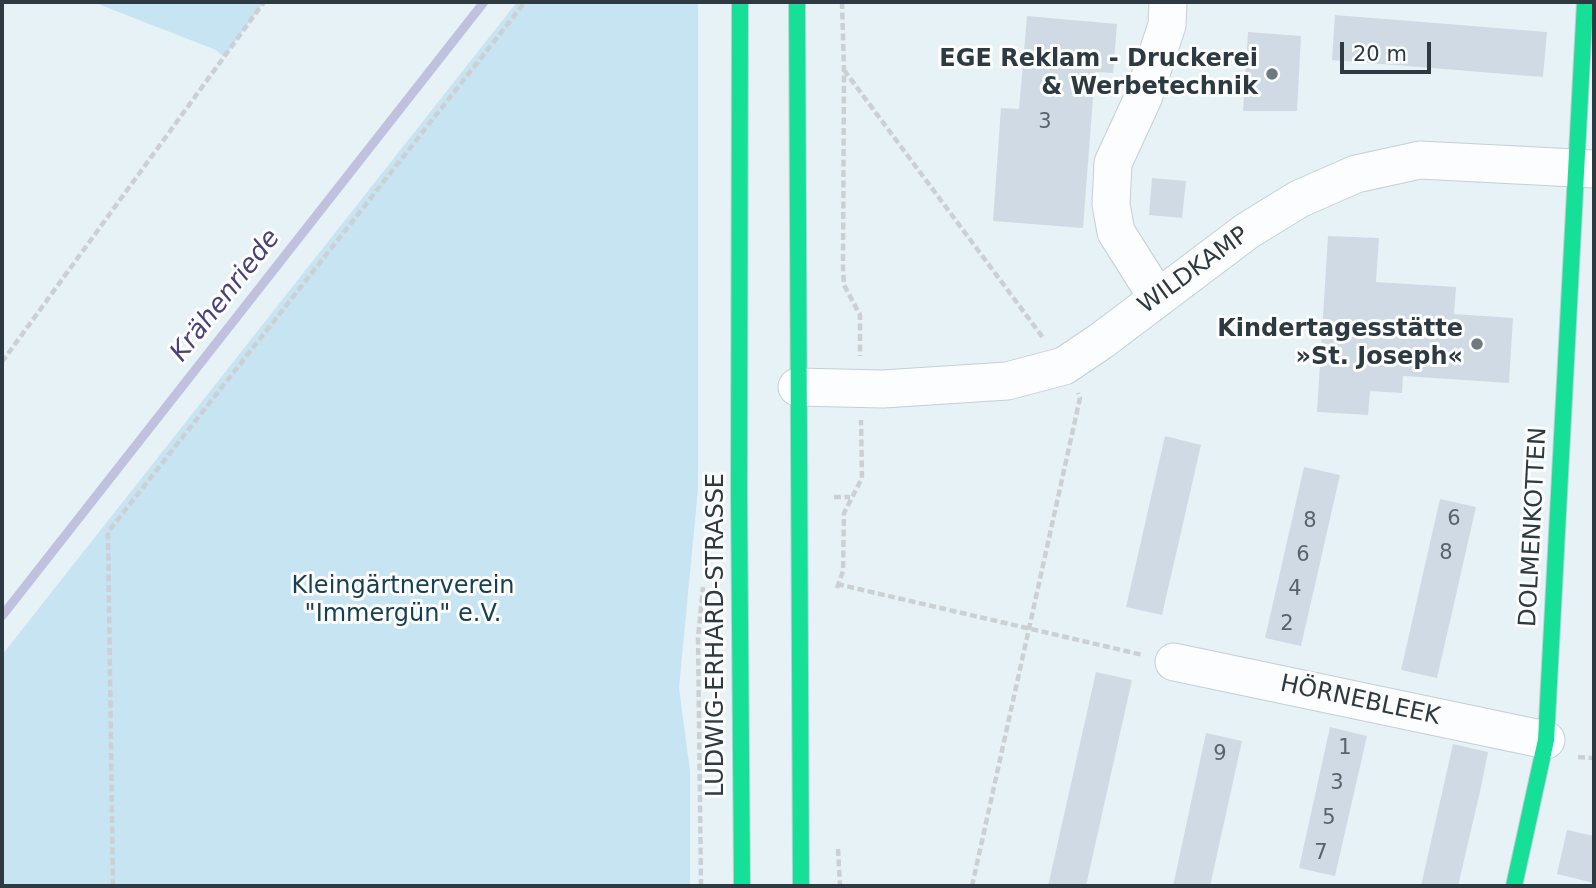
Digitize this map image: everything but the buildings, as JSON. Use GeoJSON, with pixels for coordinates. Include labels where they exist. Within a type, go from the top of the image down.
{"type":"FeatureCollection","features":[{"type":"Feature","properties":{"kind":"main road","name":"LUDWIG-ERHARD-STRASSE"},"geometry":{"type":"LineString","coordinates":[[740,2],[746,385],[742,886]]}},
{"type":"Feature","properties":{"kind":"main road"},"geometry":{"type":"LineString","coordinates":[[797,2],[791,386],[800,886]]}},
{"type":"Feature","properties":{"kind":"main road","name":"DOLMENKOTTEN"},"geometry":{"type":"LineString","coordinates":[[1514,886],[1546,740],[1585,168],[1585,2]]}},
{"type":"Feature","properties":{"kind":"street"},"geometry":{"type":"LineString","coordinates":[[1157,297],[1115,232],[1113,163],[1143,98],[1167,25],[1168,2]]}},
{"type":"Feature","properties":{"kind":"street","name":"WILDKAMP"},"geometry":{"type":"LineString","coordinates":[[791,386],[861,389],[1007,381],[1064,366],[1247,231],[1299,199],[1356,174],[1420,160],[1585,168]]}},
{"type":"Feature","properties":{"kind":"street","name":"HÖRNEBLEEK"},"geometry":{"type":"LineString","coordinates":[[1174,662],[1546,740]]}},
{"type":"Feature","properties":{"kind":"path"},"geometry":{"type":"LineString","coordinates":[[2,362],[264,2]]}},
{"type":"Feature","properties":{"kind":"path"},"geometry":{"type":"LineString","coordinates":[[113,886],[108,532],[525,2]]}},
{"type":"Feature","properties":{"kind":"path"},"geometry":{"type":"LineString","coordinates":[[842,2],[843,268],[844,285],[860,315],[862,478],[844,513],[843,571],[837,584],[1174,662]]}},
{"type":"Feature","properties":{"kind":"path"},"geometry":{"type":"LineString","coordinates":[[844,69],[1064,366],[1080,398],[972,886]]}},
{"type":"Feature","properties":{"kind":"green space"},"geometry":{"type":"Polygon","coordinates":[[[93,2],[264,2],[224,57],[216,50],[93,2]]]}},
{"type":"Feature","properties":{"kind":"green space","name":"Kleingärtnerverein \"Immergün\" e.V."},"geometry":{"type":"Polygon","coordinates":[[[517,2],[698,2],[698,489],[679,688],[690,771],[690,886],[2,886],[2,655],[517,2]]]}},
{"type":"Feature","properties":{"kind":"waterway","name":"Krähenriede"},"geometry":{"type":"LineString","coordinates":[[2,616],[484,2]]}},
{"type":"Feature","properties":{"kind":"traffic: fast"},"geometry":{"type":"LineString","coordinates":[[740,2],[739,493],[742,886]]}},
{"type":"Feature","properties":{"kind":"traffic: fast"},"geometry":{"type":"LineString","coordinates":[[797,2],[801,886]]}},
{"type":"Feature","properties":{"kind":"traffic: fast"},"geometry":{"type":"LineString","coordinates":[[1514,886],[1546,740],[1585,2]]}},
{"type":"Feature","properties":{"kind":"place","name":"EGE Reklam - Druckerei & Werbetechnik"},"geometry":{"type":"Point","coordinates":[1272,74]}},
{"type":"Feature","properties":{"kind":"place","name":"Kindertagesstätte »St. Joseph«"},"geometry":{"type":"Point","coordinates":[1477,344]}}]}
